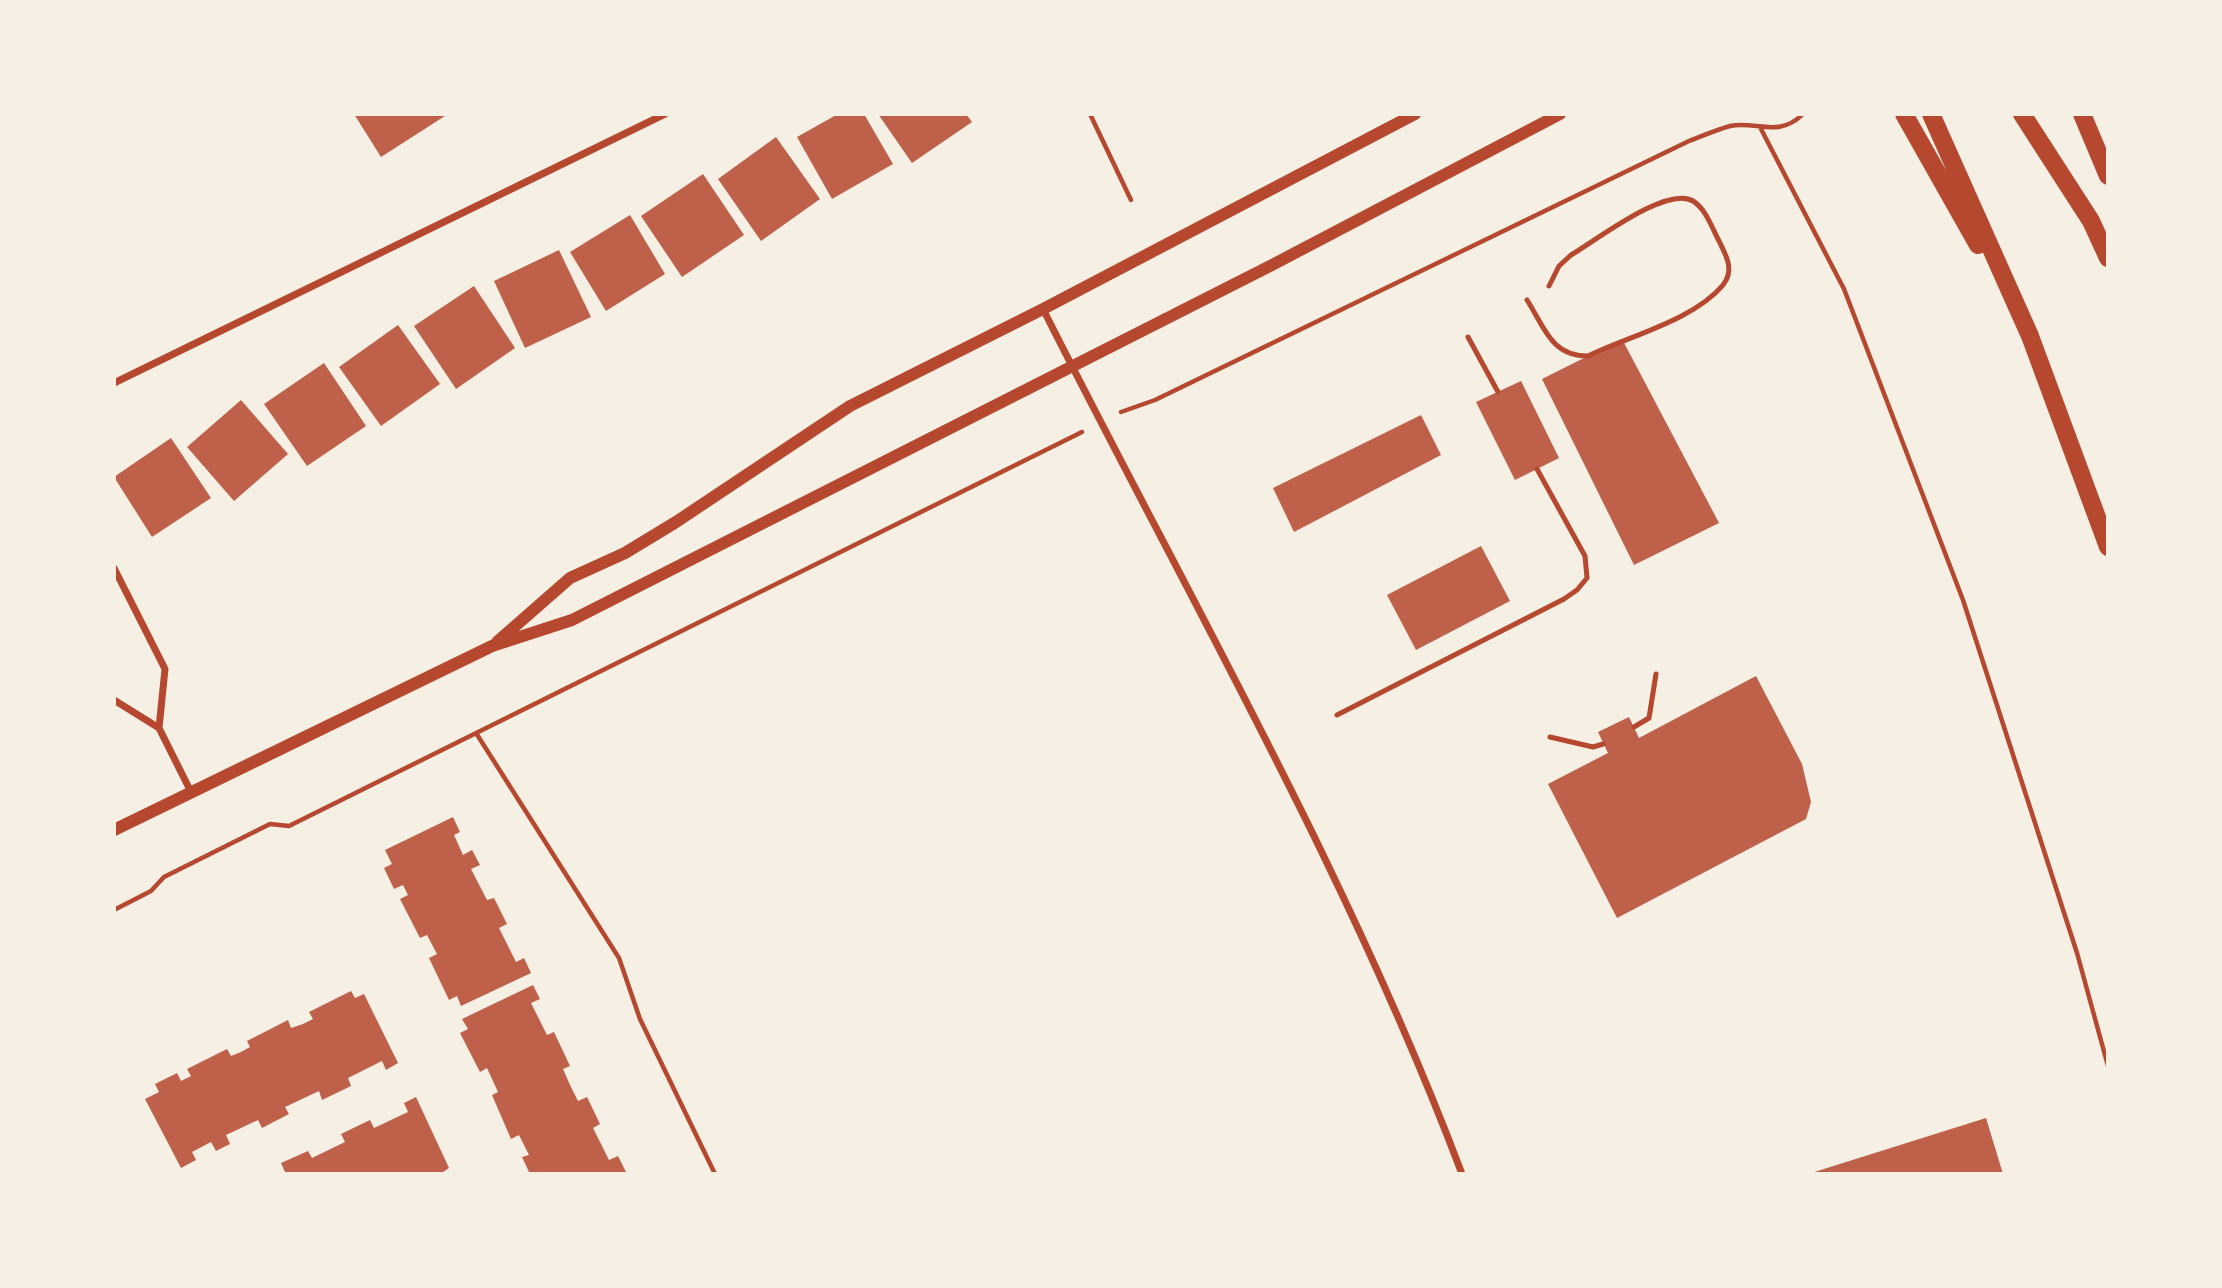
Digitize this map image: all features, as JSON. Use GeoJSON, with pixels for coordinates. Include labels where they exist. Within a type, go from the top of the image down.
{"type":"FeatureCollection","features":[{"type":"Feature","properties":{"kind":"main road"},"geometry":{"type":"LineString","coordinates":[[1904,114],[2030,336]]}},
{"type":"Feature","properties":{"kind":"main road"},"geometry":{"type":"LineString","coordinates":[[1931,114],[2030,336],[2108,547]]}},
{"type":"Feature","properties":{"kind":"main road"},"geometry":{"type":"LineString","coordinates":[[2022,114],[2091,221],[2108,258]]}},
{"type":"Feature","properties":{"kind":"main road"},"geometry":{"type":"LineString","coordinates":[[2082,114],[2108,176]]}},
{"type":"Feature","properties":{"kind":"street"},"geometry":{"type":"LineString","coordinates":[[114,383],[665,114]]}},
{"type":"Feature","properties":{"kind":"street"},"geometry":{"type":"LineString","coordinates":[[492,646],[570,578],[625,553],[676,522],[849,406],[1042,309],[1415,114]]}},
{"type":"Feature","properties":{"kind":"street"},"geometry":{"type":"LineString","coordinates":[[114,830],[492,646],[572,620],[1072,367],[1560,114]]}},
{"type":"Feature","properties":{"kind":"street"},"geometry":{"type":"LineString","coordinates":[[1042,309],[1278,761],[1415,1055],[1462,1174]]}},
{"type":"Feature","properties":{"kind":"street"},"geometry":{"type":"LineString","coordinates":[[114,568],[165,669],[159,727],[191,792]]}},
{"type":"Feature","properties":{"kind":"street"},"geometry":{"type":"LineString","coordinates":[[114,700],[159,727]]}},
{"type":"Feature","properties":{"kind":"lane"},"geometry":{"type":"LineString","coordinates":[[1527,300],[1560,350],[1573,356],[1588,356],[1705,303],[1726,282],[1730,271],[1727,256],[1702,208],[1688,199],[1675,198],[1657,202],[1571,255],[1559,266],[1549,286]]}},
{"type":"Feature","properties":{"kind":"lane"},"geometry":{"type":"LineString","coordinates":[[1468,337],[1498,392]]}},
{"type":"Feature","properties":{"kind":"lane"},"geometry":{"type":"LineString","coordinates":[[1337,715],[1564,599],[1584,583],[1587,568],[1585,553],[1554,504],[1537,469]]}},
{"type":"Feature","properties":{"kind":"lane"},"geometry":{"type":"LineString","coordinates":[[1634,727],[1649,718],[1656,674]]}},
{"type":"Feature","properties":{"kind":"lane"},"geometry":{"type":"LineString","coordinates":[[1550,737],[1593,747],[1603,744]]}},
{"type":"Feature","properties":{"kind":"path"},"geometry":{"type":"LineString","coordinates":[[1090,114],[1131,200]]}},
{"type":"Feature","properties":{"kind":"path"},"geometry":{"type":"LineString","coordinates":[[1143,402],[1155,400],[1343,311],[1689,141],[1733,125],[1761,129],[1785,125],[1803,114]]}},
{"type":"Feature","properties":{"kind":"path"},"geometry":{"type":"LineString","coordinates":[[1761,129],[1844,289],[1958,588],[2077,953],[2108,1066]]}},
{"type":"Feature","properties":{"kind":"path"},"geometry":{"type":"LineString","coordinates":[[114,910],[151,891],[164,877],[270,824],[289,826],[1065,440]]}},
{"type":"Feature","properties":{"kind":"path"},"geometry":{"type":"LineString","coordinates":[[476,733],[619,958],[640,1019],[715,1174]]}},
{"type":"Feature","properties":{"kind":"building"},"geometry":{"type":"Polygon","coordinates":[[[354,114],[448,114],[381,157],[354,114]]]}},
{"type":"Feature","properties":{"kind":"building"},"geometry":{"type":"Polygon","coordinates":[[[838,114],[864,114],[893,164],[832,199],[797,137],[838,114]]]}},
{"type":"Feature","properties":{"kind":"building"},"geometry":{"type":"Polygon","coordinates":[[[878,114],[966,114],[972,122],[912,163],[878,114]]]}},
{"type":"Feature","properties":{"kind":"building"},"geometry":{"type":"Polygon","coordinates":[[[776,137],[820,199],[761,241],[718,179],[776,137]]]}},
{"type":"Feature","properties":{"kind":"building"},"geometry":{"type":"Polygon","coordinates":[[[703,174],[744,235],[682,277],[641,216],[703,174]]]}},
{"type":"Feature","properties":{"kind":"building"},"geometry":{"type":"Polygon","coordinates":[[[630,215],[665,274],[606,311],[570,252],[630,215]]]}},
{"type":"Feature","properties":{"kind":"building"},"geometry":{"type":"Polygon","coordinates":[[[559,250],[591,317],[525,348],[494,281],[559,250]]]}},
{"type":"Feature","properties":{"kind":"building"},"geometry":{"type":"Polygon","coordinates":[[[474,286],[515,348],[456,389],[414,326],[474,286]]]}},
{"type":"Feature","properties":{"kind":"building"},"geometry":{"type":"Polygon","coordinates":[[[398,325],[440,384],[381,426],[339,367],[398,325]]]}},
{"type":"Feature","properties":{"kind":"building"},"geometry":{"type":"Polygon","coordinates":[[[1622,339],[1719,523],[1634,565],[1542,379],[1622,339]]]}},
{"type":"Feature","properties":{"kind":"building"},"geometry":{"type":"Polygon","coordinates":[[[324,363],[366,426],[307,466],[264,404],[324,363]]]}},
{"type":"Feature","properties":{"kind":"building"},"geometry":{"type":"Polygon","coordinates":[[[1521,381],[1559,458],[1515,480],[1476,402],[1521,381]]]}},
{"type":"Feature","properties":{"kind":"building"},"geometry":{"type":"Polygon","coordinates":[[[241,400],[288,454],[234,501],[187,447],[241,400]]]}},
{"type":"Feature","properties":{"kind":"building"},"geometry":{"type":"Polygon","coordinates":[[[1421,415],[1441,455],[1294,532],[1273,488],[1421,415]]]}},
{"type":"Feature","properties":{"kind":"building"},"geometry":{"type":"Polygon","coordinates":[[[171,438],[211,498],[152,537],[114,477],[171,438]]]}},
{"type":"Feature","properties":{"kind":"building"},"geometry":{"type":"Polygon","coordinates":[[[1481,546],[1510,601],[1416,650],[1387,595],[1481,546]]]}},
{"type":"Feature","properties":{"kind":"building"},"geometry":{"type":"Polygon","coordinates":[[[1756,676],[1802,764],[1811,802],[1806,819],[1617,918],[1548,784],[1608,753],[1598,732],[1629,717],[1639,738],[1756,676]]]}},
{"type":"Feature","properties":{"kind":"building"},"geometry":{"type":"Polygon","coordinates":[[[453,817],[460,832],[454,835],[463,855],[472,850],[480,865],[471,869],[487,900],[494,898],[507,924],[499,928],[516,962],[524,958],[531,973],[461,1006],[457,996],[449,1000],[429,958],[437,954],[427,935],[420,938],[400,899],[408,895],[403,885],[394,889],[384,868],[392,864],[385,850],[453,817]]]}},
{"type":"Feature","properties":{"kind":"building"},"geometry":{"type":"Polygon","coordinates":[[[533,985],[540,999],[531,1003],[547,1035],[554,1032],[570,1066],[563,1069],[570,1085],[578,1101],[587,1097],[600,1124],[593,1128],[609,1160],[618,1156],[627,1174],[530,1174],[522,1157],[529,1155],[519,1135],[511,1139],[492,1095],[498,1092],[487,1068],[480,1072],[460,1033],[468,1029],[462,1019],[533,985]]]}},
{"type":"Feature","properties":{"kind":"building"},"geometry":{"type":"Polygon","coordinates":[[[351,991],[355,998],[364,994],[398,1063],[386,1070],[382,1061],[348,1078],[351,1086],[322,1100],[319,1091],[285,1107],[289,1114],[262,1128],[258,1120],[226,1135],[230,1144],[216,1151],[211,1142],[192,1152],[196,1160],[181,1168],[145,1099],[159,1092],[155,1084],[177,1073],[181,1081],[191,1076],[187,1069],[227,1049],[231,1056],[241,1052],[250,1047],[247,1041],[288,1020],[291,1028],[303,1024],[313,1019],[309,1012],[351,991]]]}},
{"type":"Feature","properties":{"kind":"building"},"geometry":{"type":"Polygon","coordinates":[[[416,1097],[449,1168],[440,1174],[280,1174],[285,1172],[281,1163],[308,1151],[312,1158],[345,1142],[341,1134],[370,1120],[374,1128],[408,1112],[404,1103],[416,1097]]]}},
{"type":"Feature","properties":{"kind":"building"},"geometry":{"type":"Polygon","coordinates":[[[1986,1118],[2003,1174],[1808,1174],[1986,1118]]]}}]}
